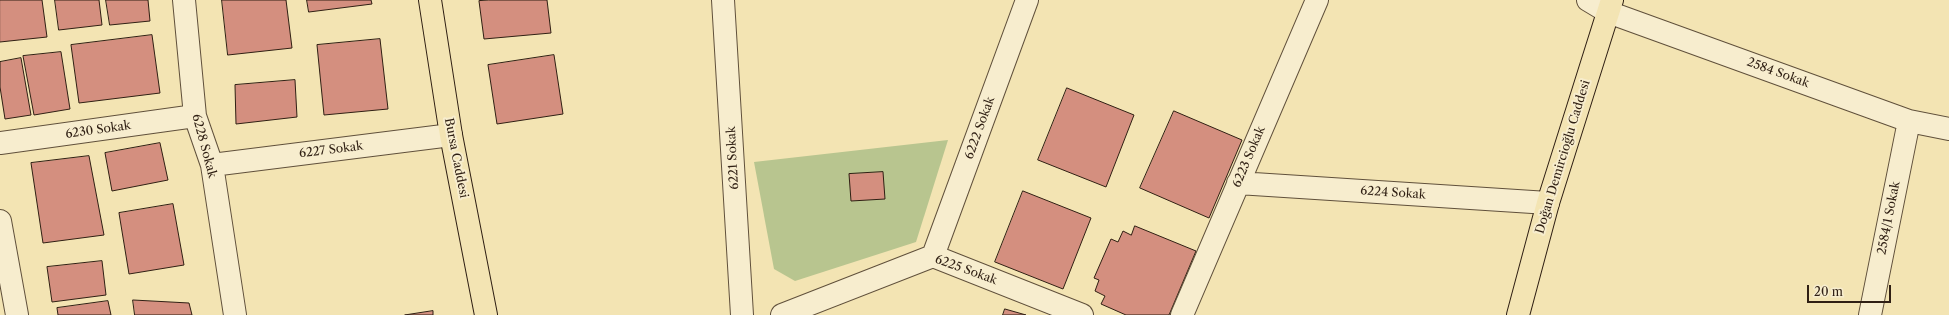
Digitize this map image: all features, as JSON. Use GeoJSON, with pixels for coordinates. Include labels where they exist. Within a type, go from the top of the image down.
{"type":"FeatureCollection","features":[{"type":"Feature","properties":{"kind":"main road","name":"Bursa Caddesi"},"geometry":{"type":"LineString","coordinates":[[430,0],[451,135],[486,315]]}},
{"type":"Feature","properties":{"kind":"main road","name":"Doğan Demircioğlu Caddesi"},"geometry":{"type":"LineString","coordinates":[[1518,315],[1548,203],[1610,6]]}},
{"type":"Feature","properties":{"kind":"street","name":"6228 Sokak"},"geometry":{"type":"LineString","coordinates":[[184,0],[195,116],[212,165],[235,315]]}},
{"type":"Feature","properties":{"kind":"street","name":"6221 Sokak"},"geometry":{"type":"LineString","coordinates":[[723,0],[742,315]]}},
{"type":"Feature","properties":{"kind":"street","name":"6222 Sokak"},"geometry":{"type":"LineString","coordinates":[[933,256],[1027,0]]}},
{"type":"Feature","properties":{"kind":"street","name":"6223 Sokak"},"geometry":{"type":"LineString","coordinates":[[1182,315],[1317,0]]}},
{"type":"Feature","properties":{"kind":"street","name":"2584 Sokak"},"geometry":{"type":"LineString","coordinates":[[1588,0],[1610,6],[1909,121],[1949,129]]}},
{"type":"Feature","properties":{"kind":"street","name":"6230 Sokak"},"geometry":{"type":"LineString","coordinates":[[0,143],[195,116]]}},
{"type":"Feature","properties":{"kind":"street","name":"2584/1 Sokak"},"geometry":{"type":"LineString","coordinates":[[1870,315],[1909,121]]}},
{"type":"Feature","properties":{"kind":"street","name":"6227 Sokak"},"geometry":{"type":"LineString","coordinates":[[212,165],[451,135]]}},
{"type":"Feature","properties":{"kind":"street","name":"6224 Sokak"},"geometry":{"type":"LineString","coordinates":[[1238,183],[1548,203]]}},
{"type":"Feature","properties":{"kind":"street"},"geometry":{"type":"LineString","coordinates":[[0,221],[17,315]]}},
{"type":"Feature","properties":{"kind":"street","name":"6225 Sokak"},"geometry":{"type":"LineString","coordinates":[[782,315],[933,256],[1082,315]]}},
{"type":"Feature","properties":{"kind":"green space"},"geometry":{"type":"Polygon","coordinates":[[[948,140],[916,242],[795,281],[774,269],[754,162],[948,140]]]}},
{"type":"Feature","properties":{"kind":"building"},"geometry":{"type":"Polygon","coordinates":[[[0,0],[42,0],[47,37],[0,42],[0,0]]]}},
{"type":"Feature","properties":{"kind":"building"},"geometry":{"type":"Polygon","coordinates":[[[55,0],[99,0],[102,25],[59,30],[55,0]]]}},
{"type":"Feature","properties":{"kind":"building"},"geometry":{"type":"Polygon","coordinates":[[[106,0],[148,0],[150,21],[110,25],[106,0]]]}},
{"type":"Feature","properties":{"kind":"building"},"geometry":{"type":"Polygon","coordinates":[[[222,0],[286,0],[292,48],[228,55],[222,0]]]}},
{"type":"Feature","properties":{"kind":"building"},"geometry":{"type":"Polygon","coordinates":[[[307,0],[371,0],[372,4],[309,12],[307,0]]]}},
{"type":"Feature","properties":{"kind":"building"},"geometry":{"type":"Polygon","coordinates":[[[547,0],[551,33],[484,39],[479,1],[547,0]]]}},
{"type":"Feature","properties":{"kind":"building"},"geometry":{"type":"Polygon","coordinates":[[[152,35],[160,93],[79,103],[71,45],[152,35]]]}},
{"type":"Feature","properties":{"kind":"building"},"geometry":{"type":"Polygon","coordinates":[[[380,39],[388,109],[324,115],[317,45],[380,39]]]}},
{"type":"Feature","properties":{"kind":"building"},"geometry":{"type":"Polygon","coordinates":[[[61,52],[70,109],[34,115],[23,56],[61,52]]]}},
{"type":"Feature","properties":{"kind":"building"},"geometry":{"type":"Polygon","coordinates":[[[554,55],[563,114],[497,124],[488,65],[554,55]]]}},
{"type":"Feature","properties":{"kind":"building"},"geometry":{"type":"Polygon","coordinates":[[[21,58],[31,115],[5,119],[0,87],[0,62],[21,58]]]}},
{"type":"Feature","properties":{"kind":"building"},"geometry":{"type":"Polygon","coordinates":[[[295,80],[297,117],[236,124],[235,85],[295,80]]]}},
{"type":"Feature","properties":{"kind":"building"},"geometry":{"type":"Polygon","coordinates":[[[1067,88],[1134,115],[1106,187],[1038,160],[1067,88]]]}},
{"type":"Feature","properties":{"kind":"building"},"geometry":{"type":"Polygon","coordinates":[[[1174,111],[1242,140],[1209,218],[1140,188],[1174,111]]]}},
{"type":"Feature","properties":{"kind":"building"},"geometry":{"type":"Polygon","coordinates":[[[160,143],[168,180],[112,191],[105,153],[160,143]]]}},
{"type":"Feature","properties":{"kind":"building"},"geometry":{"type":"Polygon","coordinates":[[[89,156],[104,235],[43,243],[31,163],[89,156]]]}},
{"type":"Feature","properties":{"kind":"building"},"geometry":{"type":"Polygon","coordinates":[[[883,172],[885,199],[851,201],[849,174],[883,172]]]}},
{"type":"Feature","properties":{"kind":"building"},"geometry":{"type":"Polygon","coordinates":[[[1023,191],[1091,218],[1063,289],[995,262],[1023,191]]]}},
{"type":"Feature","properties":{"kind":"building"},"geometry":{"type":"Polygon","coordinates":[[[173,204],[184,265],[129,274],[119,213],[173,204]]]}},
{"type":"Feature","properties":{"kind":"building"},"geometry":{"type":"Polygon","coordinates":[[[1135,226],[1196,251],[1169,315],[1126,315],[1101,304],[1105,296],[1095,291],[1099,280],[1094,278],[1111,239],[1118,242],[1123,231],[1131,235],[1135,226]]]}},
{"type":"Feature","properties":{"kind":"building"},"geometry":{"type":"Polygon","coordinates":[[[102,261],[106,295],[52,302],[47,267],[102,261]]]}},
{"type":"Feature","properties":{"kind":"building"},"geometry":{"type":"Polygon","coordinates":[[[133,300],[189,303],[192,315],[135,315],[133,300]]]}},
{"type":"Feature","properties":{"kind":"building"},"geometry":{"type":"Polygon","coordinates":[[[108,301],[111,315],[58,315],[57,308],[108,301]]]}},
{"type":"Feature","properties":{"kind":"building"},"geometry":{"type":"Polygon","coordinates":[[[1005,309],[1026,315],[1003,315],[1005,309]]]}},
{"type":"Feature","properties":{"kind":"building"},"geometry":{"type":"Polygon","coordinates":[[[433,311],[433,315],[405,315],[433,311]]]}}]}
